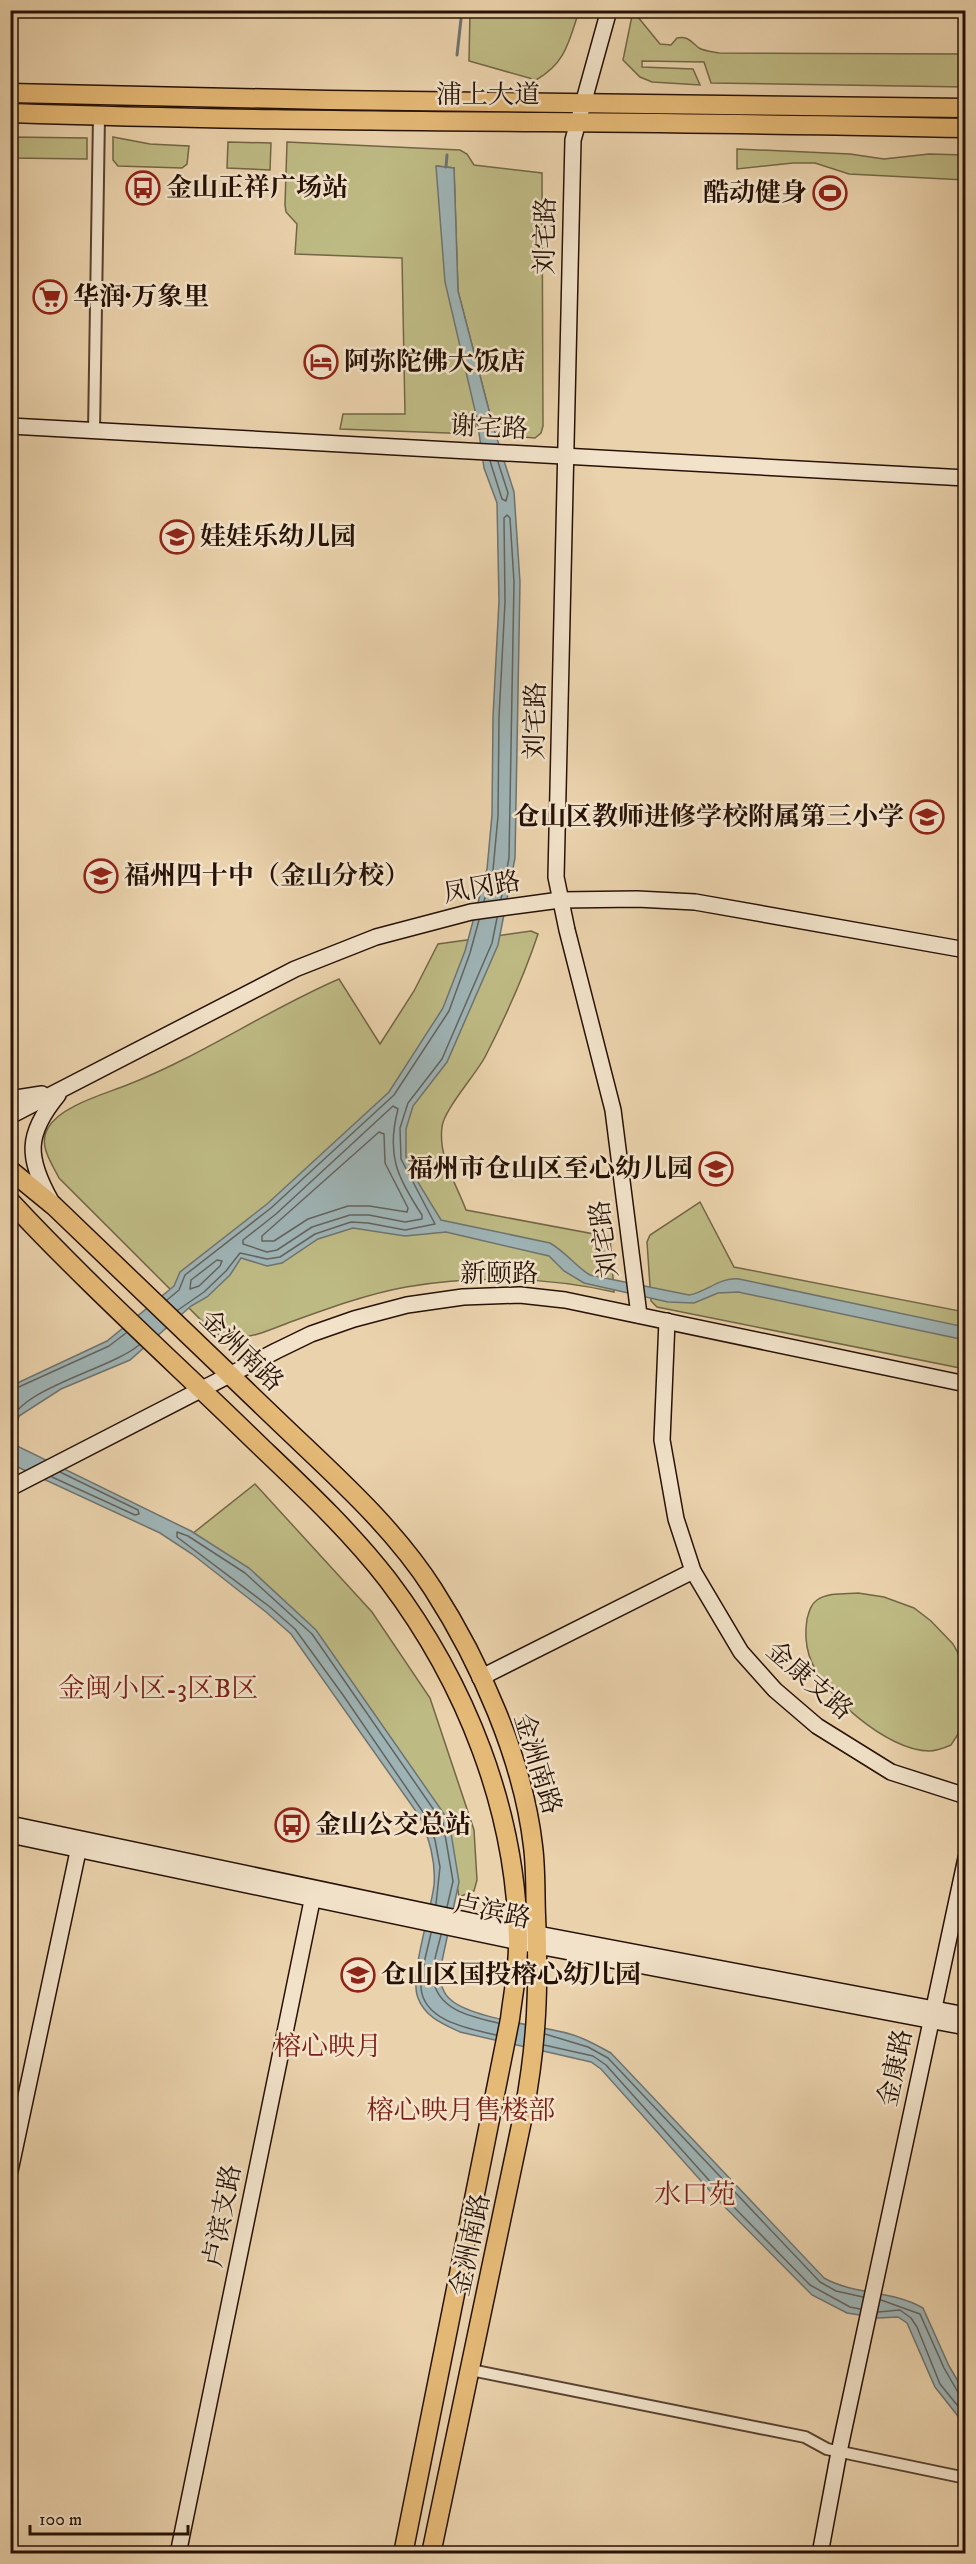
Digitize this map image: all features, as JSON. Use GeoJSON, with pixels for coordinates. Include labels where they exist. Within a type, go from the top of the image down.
{"type":"FeatureCollection","features":[{"type":"Feature","properties":{"kind":"main road","name":"浦上大道"},"geometry":{"type":"LineString","coordinates":[[10,93],[328,100],[582,101],[966,108]]}},
{"type":"Feature","properties":{"kind":"main road","name":"浦上大道"},"geometry":{"type":"LineString","coordinates":[[10,113],[282,120],[577,121],[966,128]]}},
{"type":"Feature","properties":{"kind":"main road","name":"金洲南路"},"geometry":{"type":"LineString","coordinates":[[10,1170],[54,1206],[231,1376],[359,1500],[403,1550],[432,1587],[480,1678],[508,1747],[524,1800],[533,1846],[538,1940],[537,2025],[534,2055],[471,2370],[431,2553]]}},
{"type":"Feature","properties":{"kind":"main road","name":"金洲南路"},"geometry":{"type":"LineString","coordinates":[[10,1201],[310,1495],[363,1550],[404,1602],[429,1642],[452,1685],[490,1772],[507,1839],[518,1936],[510,2019],[506,2049],[403,2553]]}},
{"type":"Feature","properties":{"kind":"street","name":"刘宅路"},"geometry":{"type":"LineString","coordinates":[[609,10],[573,140],[556,877],[613,1110],[639,1315]]}},
{"type":"Feature","properties":{"kind":"street"},"geometry":{"type":"LineString","coordinates":[[94,431],[99,116]]}},
{"type":"Feature","properties":{"kind":"street","name":"谢宅路"},"geometry":{"type":"LineString","coordinates":[[10,426],[966,478]]}},
{"type":"Feature","properties":{"kind":"street","name":"凤冈路"},"geometry":{"type":"LineString","coordinates":[[10,1116],[295,969],[376,937],[471,912],[560,900],[637,899],[695,902],[966,950]]}},
{"type":"Feature","properties":{"kind":"street"},"geometry":{"type":"LineString","coordinates":[[10,1099],[63,1089]]}},
{"type":"Feature","properties":{"kind":"street"},"geometry":{"type":"LineString","coordinates":[[54,1206],[36,1174],[32,1158],[33,1143],[47,1108],[63,1089]]}},
{"type":"Feature","properties":{"kind":"street"},"geometry":{"type":"LineString","coordinates":[[10,1208],[27,1219]]}},
{"type":"Feature","properties":{"kind":"street","name":"新颐路"},"geometry":{"type":"LineString","coordinates":[[10,1488],[311,1334],[372,1313],[463,1297],[520,1295],[565,1300],[966,1384]]}},
{"type":"Feature","properties":{"kind":"street","name":"金康支路"},"geometry":{"type":"LineString","coordinates":[[667,1321],[662,1440],[676,1520],[693,1570],[741,1652],[775,1690],[818,1726],[891,1772],[966,1796]]}},
{"type":"Feature","properties":{"kind":"street"},"geometry":{"type":"LineString","coordinates":[[480,1678],[693,1570]]}},
{"type":"Feature","properties":{"kind":"street"},"geometry":{"type":"LineString","coordinates":[[10,1824],[80,1845]]}},
{"type":"Feature","properties":{"kind":"street"},"geometry":{"type":"LineString","coordinates":[[10,1835],[80,1845],[314,1893]]}},
{"type":"Feature","properties":{"kind":"street"},"geometry":{"type":"LineString","coordinates":[[10,2171],[80,1845]]}},
{"type":"Feature","properties":{"kind":"street","name":"金康路"},"geometry":{"type":"LineString","coordinates":[[839,2452],[966,1858]]}},
{"type":"Feature","properties":{"kind":"street","name":"卢滨路"},"geometry":{"type":"LineString","coordinates":[[314,1893],[538,1940],[932,2015],[966,2027]]}},
{"type":"Feature","properties":{"kind":"street","name":"卢滨支路"},"geometry":{"type":"LineString","coordinates":[[178,2553],[314,1893]]}},
{"type":"Feature","properties":{"kind":"street"},"geometry":{"type":"LineString","coordinates":[[932,2015],[966,2015]]}},
{"type":"Feature","properties":{"kind":"street"},"geometry":{"type":"LineString","coordinates":[[471,2370],[805,2437],[827,2450],[966,2478]]}},
{"type":"Feature","properties":{"kind":"street"},"geometry":{"type":"LineString","coordinates":[[820,2553],[839,2452]]}},
{"type":"Feature","properties":{"kind":"shaded area"},"geometry":{"type":"Polygon","coordinates":[[[470,10],[579,11],[569,42],[560,59],[536,80],[469,61],[470,10]]]}},
{"type":"Feature","properties":{"kind":"shaded area"},"geometry":{"type":"Polygon","coordinates":[[[633,11],[660,44],[671,45],[677,38],[684,38],[701,49],[719,53],[965,54],[965,87],[711,83],[704,62],[642,61],[642,67],[693,69],[700,85],[652,82],[640,77],[623,60],[633,11]]]}},
{"type":"Feature","properties":{"kind":"shaded area"},"geometry":{"type":"Polygon","coordinates":[[[11,137],[87,138],[87,159],[11,158],[11,137]]]}},
{"type":"Feature","properties":{"kind":"shaded area"},"geometry":{"type":"Polygon","coordinates":[[[113,137],[150,144],[189,146],[187,164],[182,168],[118,166],[113,160],[113,137]]]}},
{"type":"Feature","properties":{"kind":"shaded area"},"geometry":{"type":"Polygon","coordinates":[[[228,142],[271,143],[270,170],[227,168],[228,142]]]}},
{"type":"Feature","properties":{"kind":"shaded area"},"geometry":{"type":"Polygon","coordinates":[[[287,142],[460,150],[467,154],[474,165],[542,173],[543,426],[541,433],[535,438],[500,435],[493,426],[458,291],[454,168],[437,166],[477,419],[474,434],[340,429],[343,414],[405,414],[402,258],[295,254],[297,224],[286,212],[285,205],[287,142]]]}},
{"type":"Feature","properties":{"kind":"shaded area"},"geometry":{"type":"Polygon","coordinates":[[[737,149],[850,154],[884,159],[929,154],[965,155],[965,180],[849,174],[815,163],[737,169],[737,149]]]}},
{"type":"Feature","properties":{"kind":"shaded area"},"geometry":{"type":"Polygon","coordinates":[[[531,931],[538,934],[507,1012],[481,1064],[444,1120],[441,1138],[445,1159],[466,1210],[610,1237],[614,1292],[563,1283],[510,1279],[432,1283],[364,1297],[251,1336],[227,1337],[214,1333],[59,1178],[49,1160],[44,1141],[45,1134],[54,1120],[62,1113],[181,1061],[312,991],[339,979],[380,1044],[414,991],[438,944],[531,931]]]}},
{"type":"Feature","properties":{"kind":"shaded area"},"geometry":{"type":"Polygon","coordinates":[[[700,1202],[734,1267],[965,1312],[965,1369],[657,1307],[651,1301],[647,1242],[650,1235],[700,1202]]]}},
{"type":"Feature","properties":{"kind":"shaded area"},"geometry":{"type":"Polygon","coordinates":[[[255,1484],[372,1612],[430,1698],[474,1830],[477,1880],[474,1891],[459,1897],[446,1821],[356,1696],[192,1534],[255,1484]]]}},
{"type":"Feature","properties":{"kind":"shaded area"},"geometry":{"type":"Polygon","coordinates":[[[858,1593],[884,1597],[914,1608],[931,1621],[953,1644],[965,1666],[966,1722],[951,1745],[929,1751],[913,1748],[876,1731],[841,1703],[816,1670],[809,1655],[806,1637],[807,1619],[812,1606],[821,1597],[858,1593]]]}},
{"type":"Feature","properties":{"kind":"water"},"geometry":{"type":"Polygon","coordinates":[[[436,166],[454,168],[458,291],[493,426],[514,492],[520,582],[515,858],[498,945],[447,1062],[413,1106],[406,1129],[406,1157],[441,1220],[550,1243],[590,1275],[689,1295],[725,1280],[739,1279],[965,1327],[965,1340],[738,1292],[718,1293],[694,1303],[668,1302],[584,1283],[564,1271],[549,1256],[446,1232],[405,1236],[353,1228],[318,1239],[282,1263],[267,1266],[241,1258],[230,1275],[207,1297],[191,1306],[130,1360],[61,1389],[19,1416],[12,1441],[15,1445],[191,1531],[249,1568],[316,1630],[449,1821],[459,1882],[439,1975],[448,1998],[474,2012],[570,2034],[611,2053],[824,2278],[848,2287],[899,2298],[923,2308],[949,2366],[965,2393],[965,2425],[935,2387],[907,2323],[898,2317],[878,2318],[847,2313],[812,2295],[719,2201],[601,2069],[591,2062],[460,2032],[441,2023],[425,2010],[418,1998],[416,1975],[434,1876],[433,1859],[423,1825],[420,1817],[291,1634],[192,1554],[160,1533],[11,1464],[11,1386],[107,1341],[174,1286],[180,1272],[267,1204],[389,1092],[443,1008],[465,951],[487,869],[492,815],[493,717],[499,601],[497,503],[484,468],[477,419],[445,282],[436,166]]]}},
{"type":"Feature","properties":{"kind":"waterway"},"geometry":{"type":"LineString","coordinates":[[457,55],[462,10]]}},
{"type":"Feature","properties":{"kind":"waterway"},"geometry":{"type":"LineString","coordinates":[[446,167],[447,155]]}},
{"type":"Feature","properties":{"kind":"place","name":"金山正祥广场站"},"geometry":{"type":"Point","coordinates":[143,188]}},
{"type":"Feature","properties":{"kind":"place","name":"酷动健身"},"geometry":{"type":"Point","coordinates":[830,193]}},
{"type":"Feature","properties":{"kind":"place","name":"华润·万象里"},"geometry":{"type":"Point","coordinates":[50,297]}},
{"type":"Feature","properties":{"kind":"place","name":"阿弥陀佛大饭店"},"geometry":{"type":"Point","coordinates":[321,362]}},
{"type":"Feature","properties":{"kind":"place","name":"娃娃乐幼儿园"},"geometry":{"type":"Point","coordinates":[177,537]}},
{"type":"Feature","properties":{"kind":"place","name":"仓山区教师进修学校附属第三小学"},"geometry":{"type":"Point","coordinates":[927,817]}},
{"type":"Feature","properties":{"kind":"place","name":"福州四十中（金山分校）"},"geometry":{"type":"Point","coordinates":[101,876]}},
{"type":"Feature","properties":{"kind":"place","name":"福州市仓山区至心幼儿园"},"geometry":{"type":"Point","coordinates":[716,1169]}},
{"type":"Feature","properties":{"kind":"place","name":"金山公交总站"},"geometry":{"type":"Point","coordinates":[292,1825]}},
{"type":"Feature","properties":{"kind":"place","name":"仓山区国投榕心幼儿园"},"geometry":{"type":"Point","coordinates":[358,1975]}},
{"type":"Feature","properties":{"kind":"district","name":"金闽小区-3区B区"},"geometry":{"type":"Point","coordinates":[158,1689]}},
{"type":"Feature","properties":{"kind":"district","name":"榕心映月"},"geometry":{"type":"Point","coordinates":[328,2047]}},
{"type":"Feature","properties":{"kind":"district","name":"榕心映月售楼部"},"geometry":{"type":"Point","coordinates":[461,2111]}},
{"type":"Feature","properties":{"kind":"district","name":"水口苑"},"geometry":{"type":"Point","coordinates":[695,2195]}}]}
